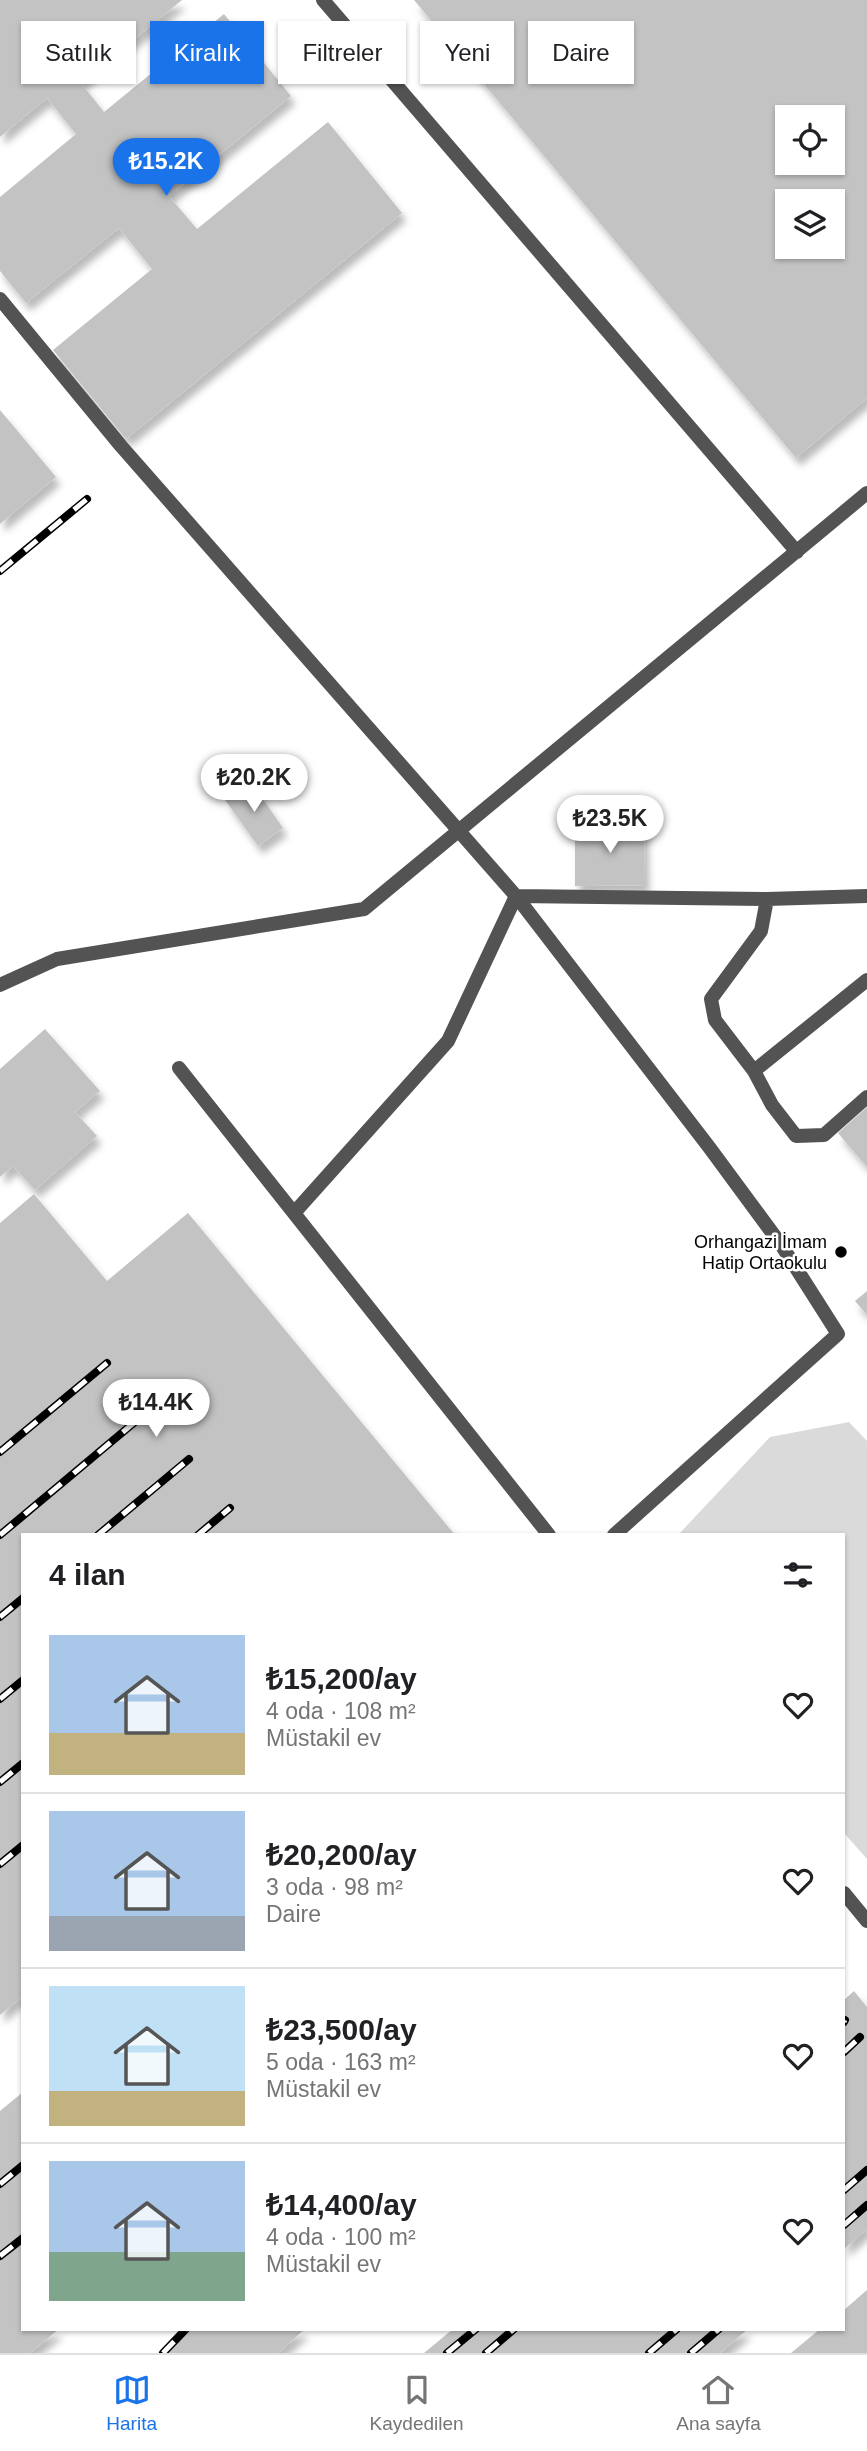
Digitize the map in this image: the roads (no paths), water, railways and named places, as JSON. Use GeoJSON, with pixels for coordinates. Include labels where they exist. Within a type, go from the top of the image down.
{"type":"FeatureCollection","features":[{"type":"Feature","properties":{"kind":"lane"},"geometry":{"type":"LineString","coordinates":[[323,0],[797,552]]}},
{"type":"Feature","properties":{"kind":"lane"},"geometry":{"type":"LineString","coordinates":[[0,299],[121,446],[516,896],[758,1213],[838,1334],[616,1533]]}},
{"type":"Feature","properties":{"kind":"lane"},"geometry":{"type":"LineString","coordinates":[[0,985],[57,959],[364,909],[867,493]]}},
{"type":"Feature","properties":{"kind":"lane"},"geometry":{"type":"LineString","coordinates":[[516,896],[767,899],[867,896]]}},
{"type":"Feature","properties":{"kind":"lane"},"geometry":{"type":"LineString","coordinates":[[294,1213],[448,1041],[516,896]]}},
{"type":"Feature","properties":{"kind":"lane"},"geometry":{"type":"LineString","coordinates":[[767,899],[761,931],[711,999],[715,1020],[754,1072],[772,1105],[796,1136],[824,1135],[867,1097]]}},
{"type":"Feature","properties":{"kind":"lane"},"geometry":{"type":"LineString","coordinates":[[754,1072],[867,980]]}},
{"type":"Feature","properties":{"kind":"lane"},"geometry":{"type":"LineString","coordinates":[[179,1068],[547,1533]]}},
{"type":"Feature","properties":{"kind":"lane"},"geometry":{"type":"LineString","coordinates":[[845,1894],[867,1921]]}},
{"type":"Feature","properties":{"kind":"railway"},"geometry":{"type":"LineString","coordinates":[[0,571],[87,499]]}},
{"type":"Feature","properties":{"kind":"railway"},"geometry":{"type":"LineString","coordinates":[[0,1452],[107,1363]]}},
{"type":"Feature","properties":{"kind":"railway"},"geometry":{"type":"LineString","coordinates":[[0,1535],[148,1411]]}},
{"type":"Feature","properties":{"kind":"railway"},"geometry":{"type":"LineString","coordinates":[[100,1533],[189,1459]]}},
{"type":"Feature","properties":{"kind":"railway"},"geometry":{"type":"LineString","coordinates":[[200,1533],[230,1508]]}},
{"type":"Feature","properties":{"kind":"railway"},"geometry":{"type":"LineString","coordinates":[[0,1617],[21,1600]]}},
{"type":"Feature","properties":{"kind":"railway"},"geometry":{"type":"LineString","coordinates":[[0,1699],[21,1682]]}},
{"type":"Feature","properties":{"kind":"railway"},"geometry":{"type":"LineString","coordinates":[[0,1782],[21,1765]]}},
{"type":"Feature","properties":{"kind":"railway"},"geometry":{"type":"LineString","coordinates":[[0,1864],[21,1847]]}},
{"type":"Feature","properties":{"kind":"railway"},"geometry":{"type":"LineString","coordinates":[[845,2051],[860,2037]]}},
{"type":"Feature","properties":{"kind":"railway"},"geometry":{"type":"LineString","coordinates":[[0,2184],[21,2167]]}},
{"type":"Feature","properties":{"kind":"railway"},"geometry":{"type":"LineString","coordinates":[[845,2189],[867,2170]]}},
{"type":"Feature","properties":{"kind":"railway"},"geometry":{"type":"LineString","coordinates":[[845,2224],[867,2205]]}},
{"type":"Feature","properties":{"kind":"railway"},"geometry":{"type":"LineString","coordinates":[[0,2256],[21,2240]]}},
{"type":"Feature","properties":{"kind":"railway"},"geometry":{"type":"LineString","coordinates":[[163,2353],[184,2331]]}},
{"type":"Feature","properties":{"kind":"railway"},"geometry":{"type":"LineString","coordinates":[[447,2353],[474,2331]]}},
{"type":"Feature","properties":{"kind":"railway"},"geometry":{"type":"LineString","coordinates":[[486,2353],[512,2331]]}},
{"type":"Feature","properties":{"kind":"railway"},"geometry":{"type":"LineString","coordinates":[[649,2353],[675,2331]]}},
{"type":"Feature","properties":{"kind":"railway"},"geometry":{"type":"LineString","coordinates":[[691,2353],[717,2331]]}},
{"type":"Feature","properties":{"kind":"place","name":"Orhangazi İmam Hatip Ortaokulu"},"geometry":{"type":"Point","coordinates":[841,1252]}}]}
